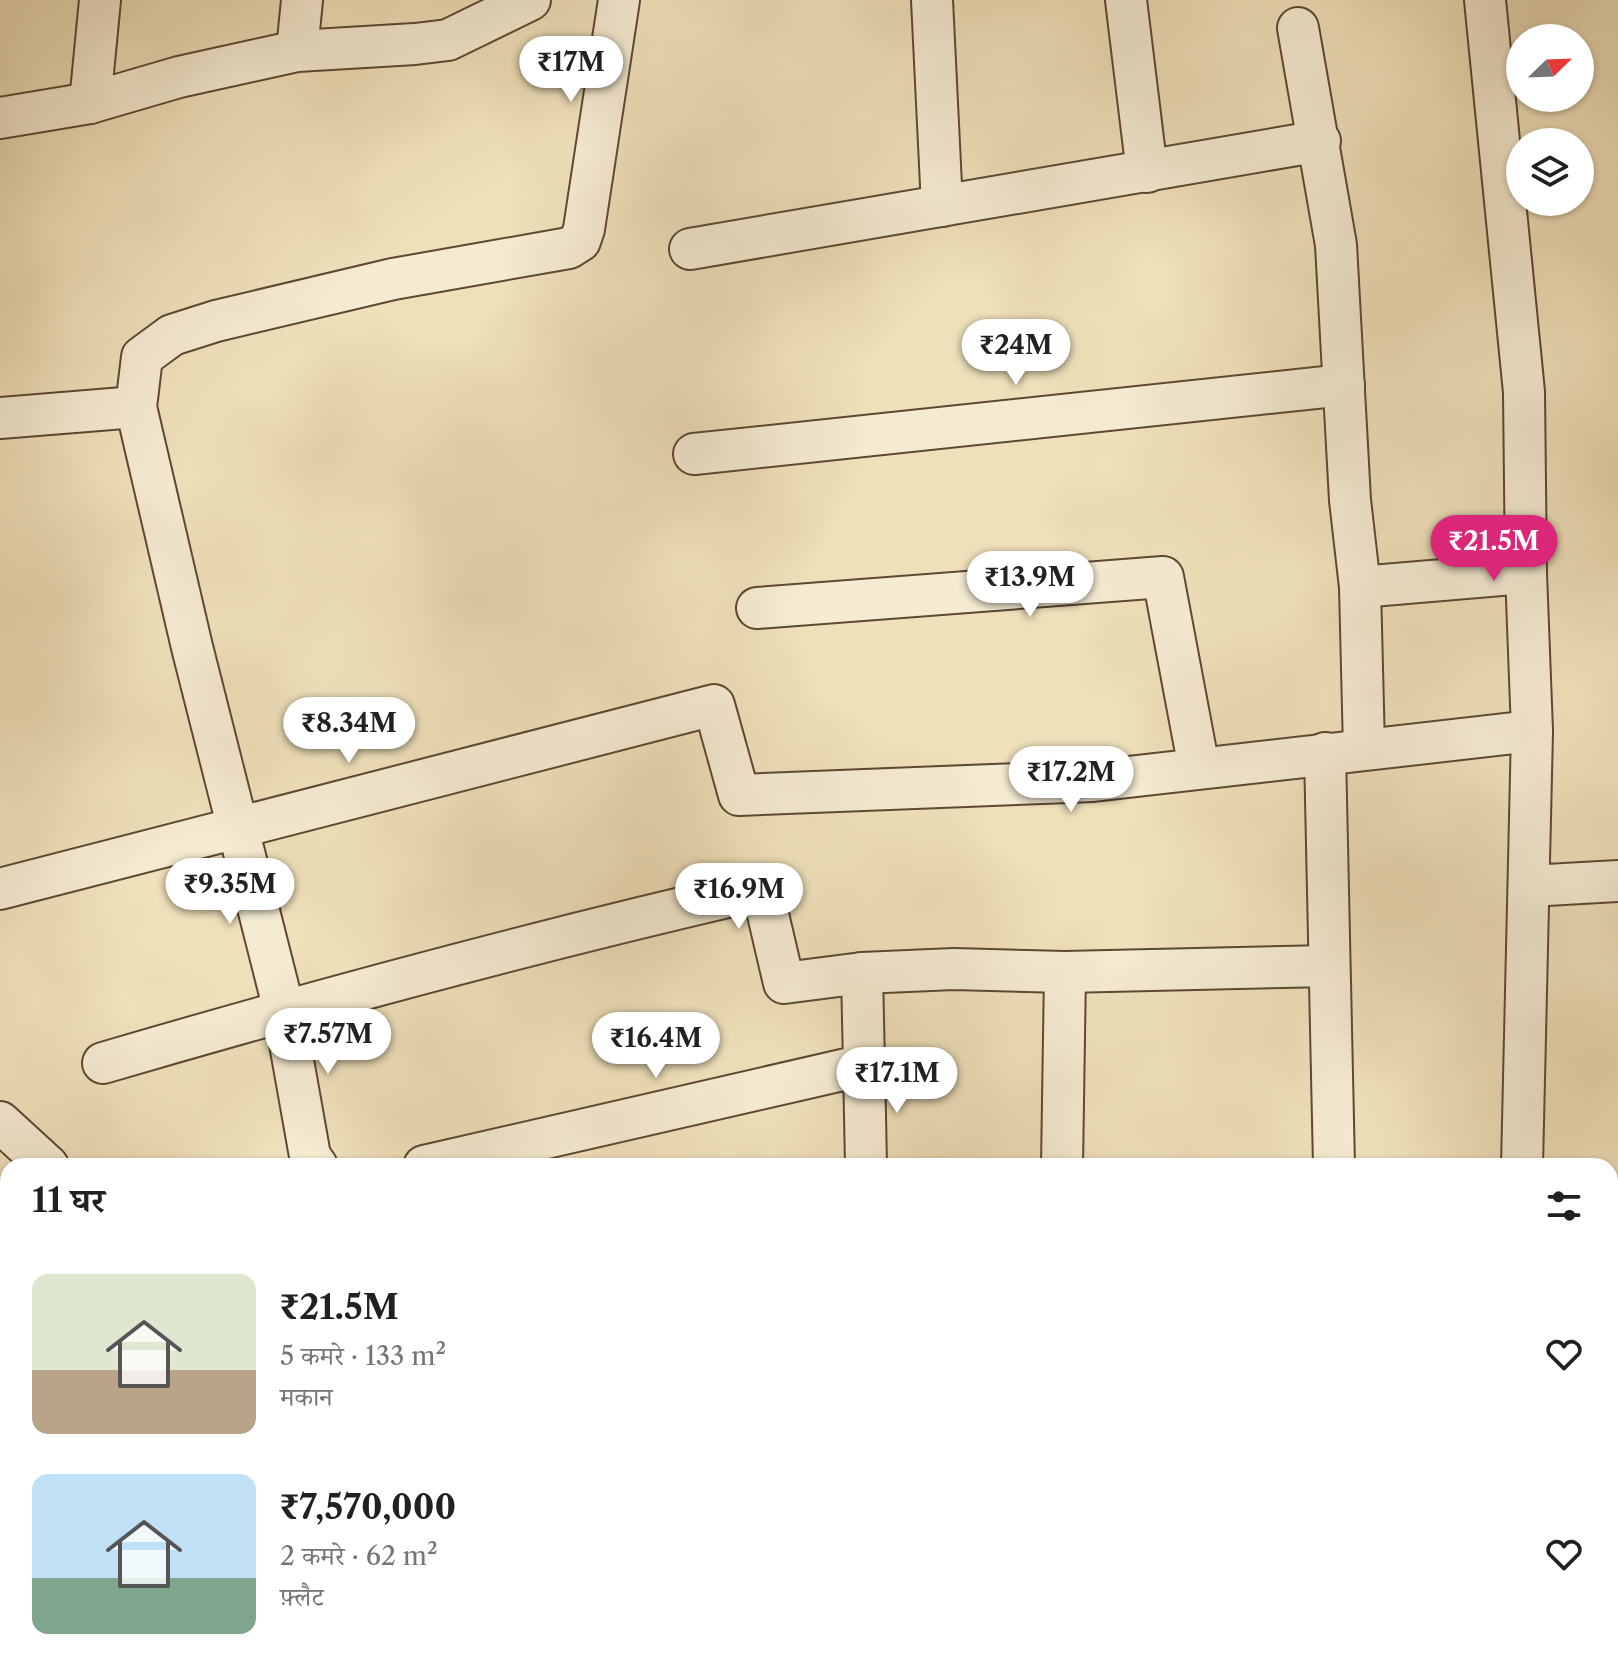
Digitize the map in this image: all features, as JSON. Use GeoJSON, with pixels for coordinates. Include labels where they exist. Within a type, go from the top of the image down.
{"type":"FeatureCollection","features":[{"type":"Feature","properties":{"kind":"street"},"geometry":{"type":"LineString","coordinates":[[90,103],[100,0]]}},
{"type":"Feature","properties":{"kind":"street"},"geometry":{"type":"LineString","coordinates":[[297,51],[302,0]]}},
{"type":"Feature","properties":{"kind":"street"},"geometry":{"type":"LineString","coordinates":[[0,118],[90,103],[179,77],[297,51],[448,40],[530,0]]}},
{"type":"Feature","properties":{"kind":"street"},"geometry":{"type":"LineString","coordinates":[[311,1158],[284,1010],[192,647],[136,407],[142,357],[172,335],[216,321],[393,279],[569,248],[580,241],[619,0]]}},
{"type":"Feature","properties":{"kind":"street"},"geometry":{"type":"LineString","coordinates":[[932,0],[942,206]]}},
{"type":"Feature","properties":{"kind":"street"},"geometry":{"type":"LineString","coordinates":[[1126,0],[1147,172]]}},
{"type":"Feature","properties":{"kind":"street"},"geometry":{"type":"LineString","coordinates":[[1485,0],[1524,392],[1532,731],[1522,1158]]}},
{"type":"Feature","properties":{"kind":"street"},"geometry":{"type":"LineString","coordinates":[[1298,28],[1336,245],[1350,500],[1360,587],[1329,966],[1334,1158]]}},
{"type":"Feature","properties":{"kind":"street"},"geometry":{"type":"LineString","coordinates":[[690,249],[1320,141]]}},
{"type":"Feature","properties":{"kind":"street"},"geometry":{"type":"LineString","coordinates":[[694,454],[1344,385]]}},
{"type":"Feature","properties":{"kind":"street"},"geometry":{"type":"LineString","coordinates":[[0,418],[136,407]]}},
{"type":"Feature","properties":{"kind":"street"},"geometry":{"type":"LineString","coordinates":[[1360,587],[1526,573]]}},
{"type":"Feature","properties":{"kind":"street"},"geometry":{"type":"LineString","coordinates":[[757,608],[1163,577],[1199,768]]}},
{"type":"Feature","properties":{"kind":"street"},"geometry":{"type":"LineString","coordinates":[[0,889],[714,705],[739,795],[1093,781],[1532,731]]}},
{"type":"Feature","properties":{"kind":"street"},"geometry":{"type":"LineString","coordinates":[[1529,886],[1618,881]]}},
{"type":"Feature","properties":{"kind":"street"},"geometry":{"type":"LineString","coordinates":[[103,1063],[284,1010],[629,920],[762,889],[784,983],[862,973],[954,969],[1065,972],[1329,966]]}},
{"type":"Feature","properties":{"kind":"street"},"geometry":{"type":"LineString","coordinates":[[1062,1158],[1065,972]]}},
{"type":"Feature","properties":{"kind":"street"},"geometry":{"type":"LineString","coordinates":[[862,973],[866,1158]]}},
{"type":"Feature","properties":{"kind":"street"},"geometry":{"type":"LineString","coordinates":[[459,1158],[864,1065]]}},
{"type":"Feature","properties":{"kind":"street"},"geometry":{"type":"LineString","coordinates":[[0,1122],[39,1158]]}}]}
